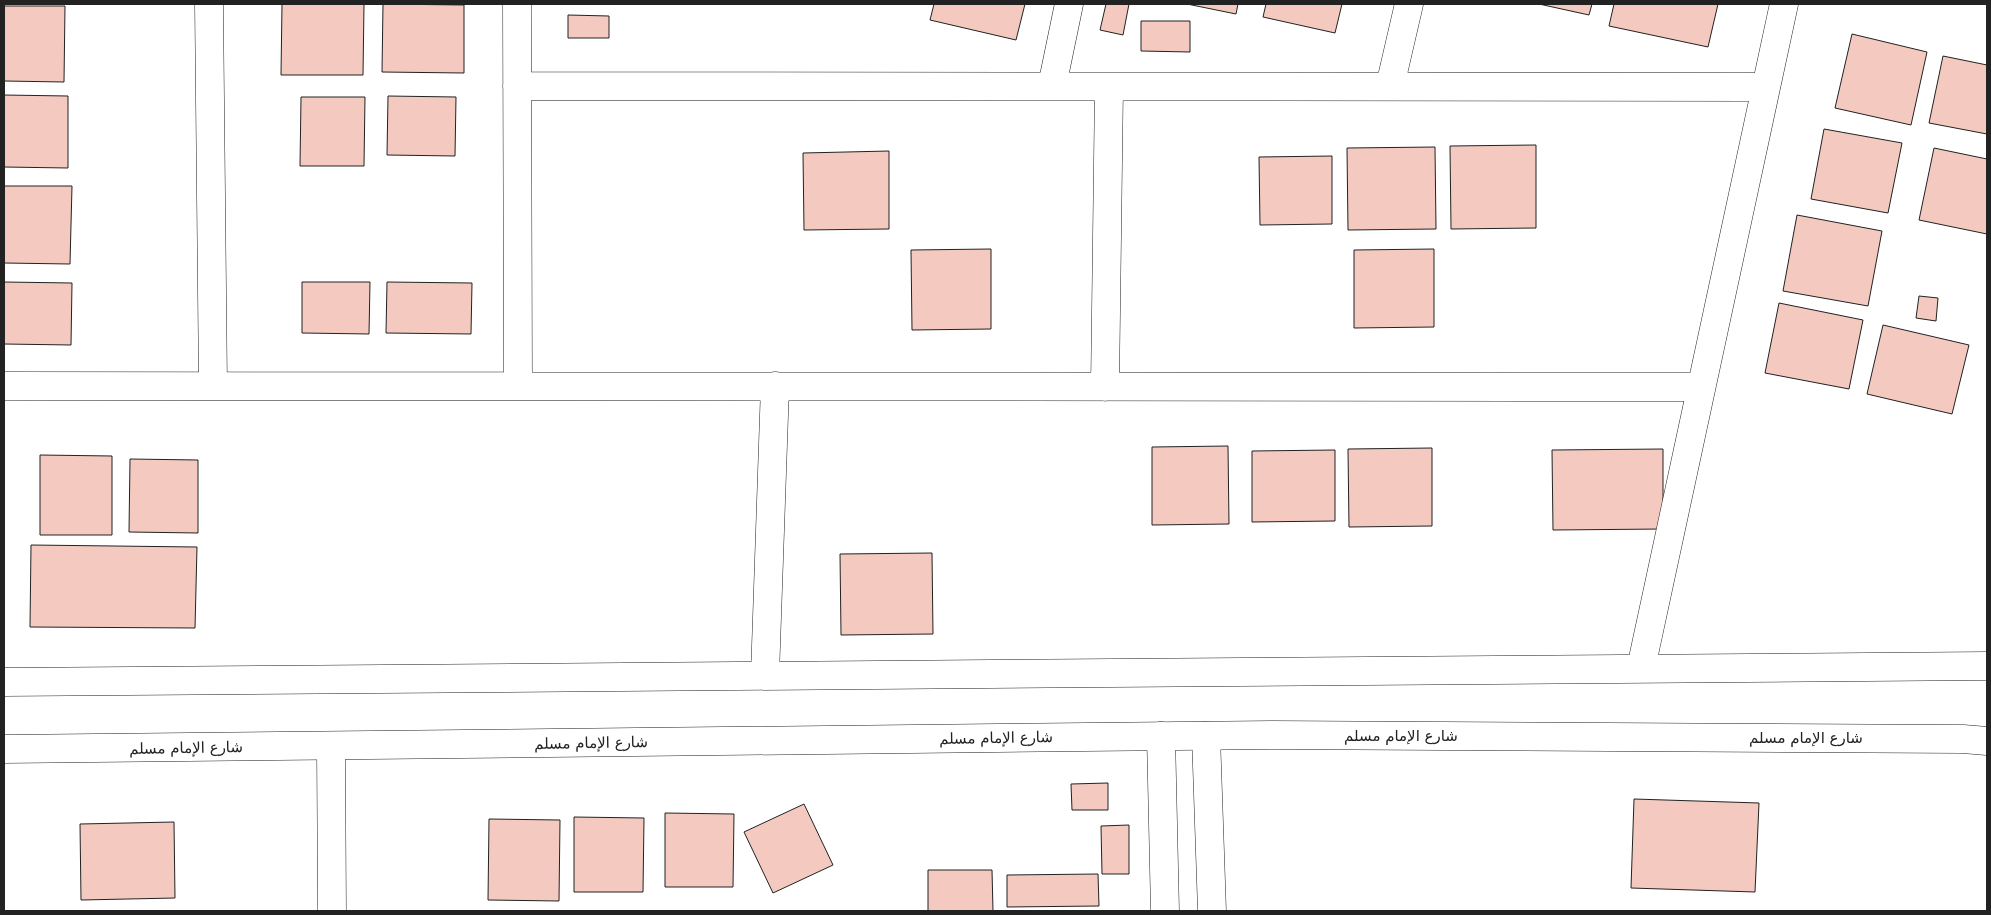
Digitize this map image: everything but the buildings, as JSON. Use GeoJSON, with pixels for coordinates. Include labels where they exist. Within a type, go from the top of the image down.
{"type":"FeatureCollection","features":[{"type":"Feature","properties":{"kind":"street"},"geometry":{"type":"LineString","coordinates":[[209,4],[213,386]]}},
{"type":"Feature","properties":{"kind":"street"},"geometry":{"type":"LineString","coordinates":[[517,4],[518,386]]}},
{"type":"Feature","properties":{"kind":"street"},"geometry":{"type":"LineString","coordinates":[[1052,86],[1069,4]]}},
{"type":"Feature","properties":{"kind":"street"},"geometry":{"type":"LineString","coordinates":[[1390,86],[1409,4]]}},
{"type":"Feature","properties":{"kind":"street"},"geometry":{"type":"LineString","coordinates":[[1641,668],[1784,4]]}},
{"type":"Feature","properties":{"kind":"street"},"geometry":{"type":"LineString","coordinates":[[517,86],[1766,86]]}},
{"type":"Feature","properties":{"kind":"street"},"geometry":{"type":"LineString","coordinates":[[1105,387],[1109,86]]}},
{"type":"Feature","properties":{"kind":"street"},"geometry":{"type":"LineString","coordinates":[[4,386],[1701,387]]}},
{"type":"Feature","properties":{"kind":"street"},"geometry":{"type":"LineString","coordinates":[[765,674],[775,386]]}},
{"type":"Feature","properties":{"kind":"street"},"geometry":{"type":"LineString","coordinates":[[4,682],[765,674],[1987,666]]}},
{"type":"Feature","properties":{"kind":"street"},"geometry":{"type":"LineString","coordinates":[[1162,736],[1165,911]]}},
{"type":"Feature","properties":{"kind":"street","name":"شارع الإمام مسلم"},"geometry":{"type":"LineString","coordinates":[[4,749],[1162,736],[1954,739],[1987,741]]}},
{"type":"Feature","properties":{"kind":"street"},"geometry":{"type":"LineString","coordinates":[[1206,736],[1212,911]]}},
{"type":"Feature","properties":{"kind":"street"},"geometry":{"type":"LineString","coordinates":[[331,746],[332,911]]}}]}
